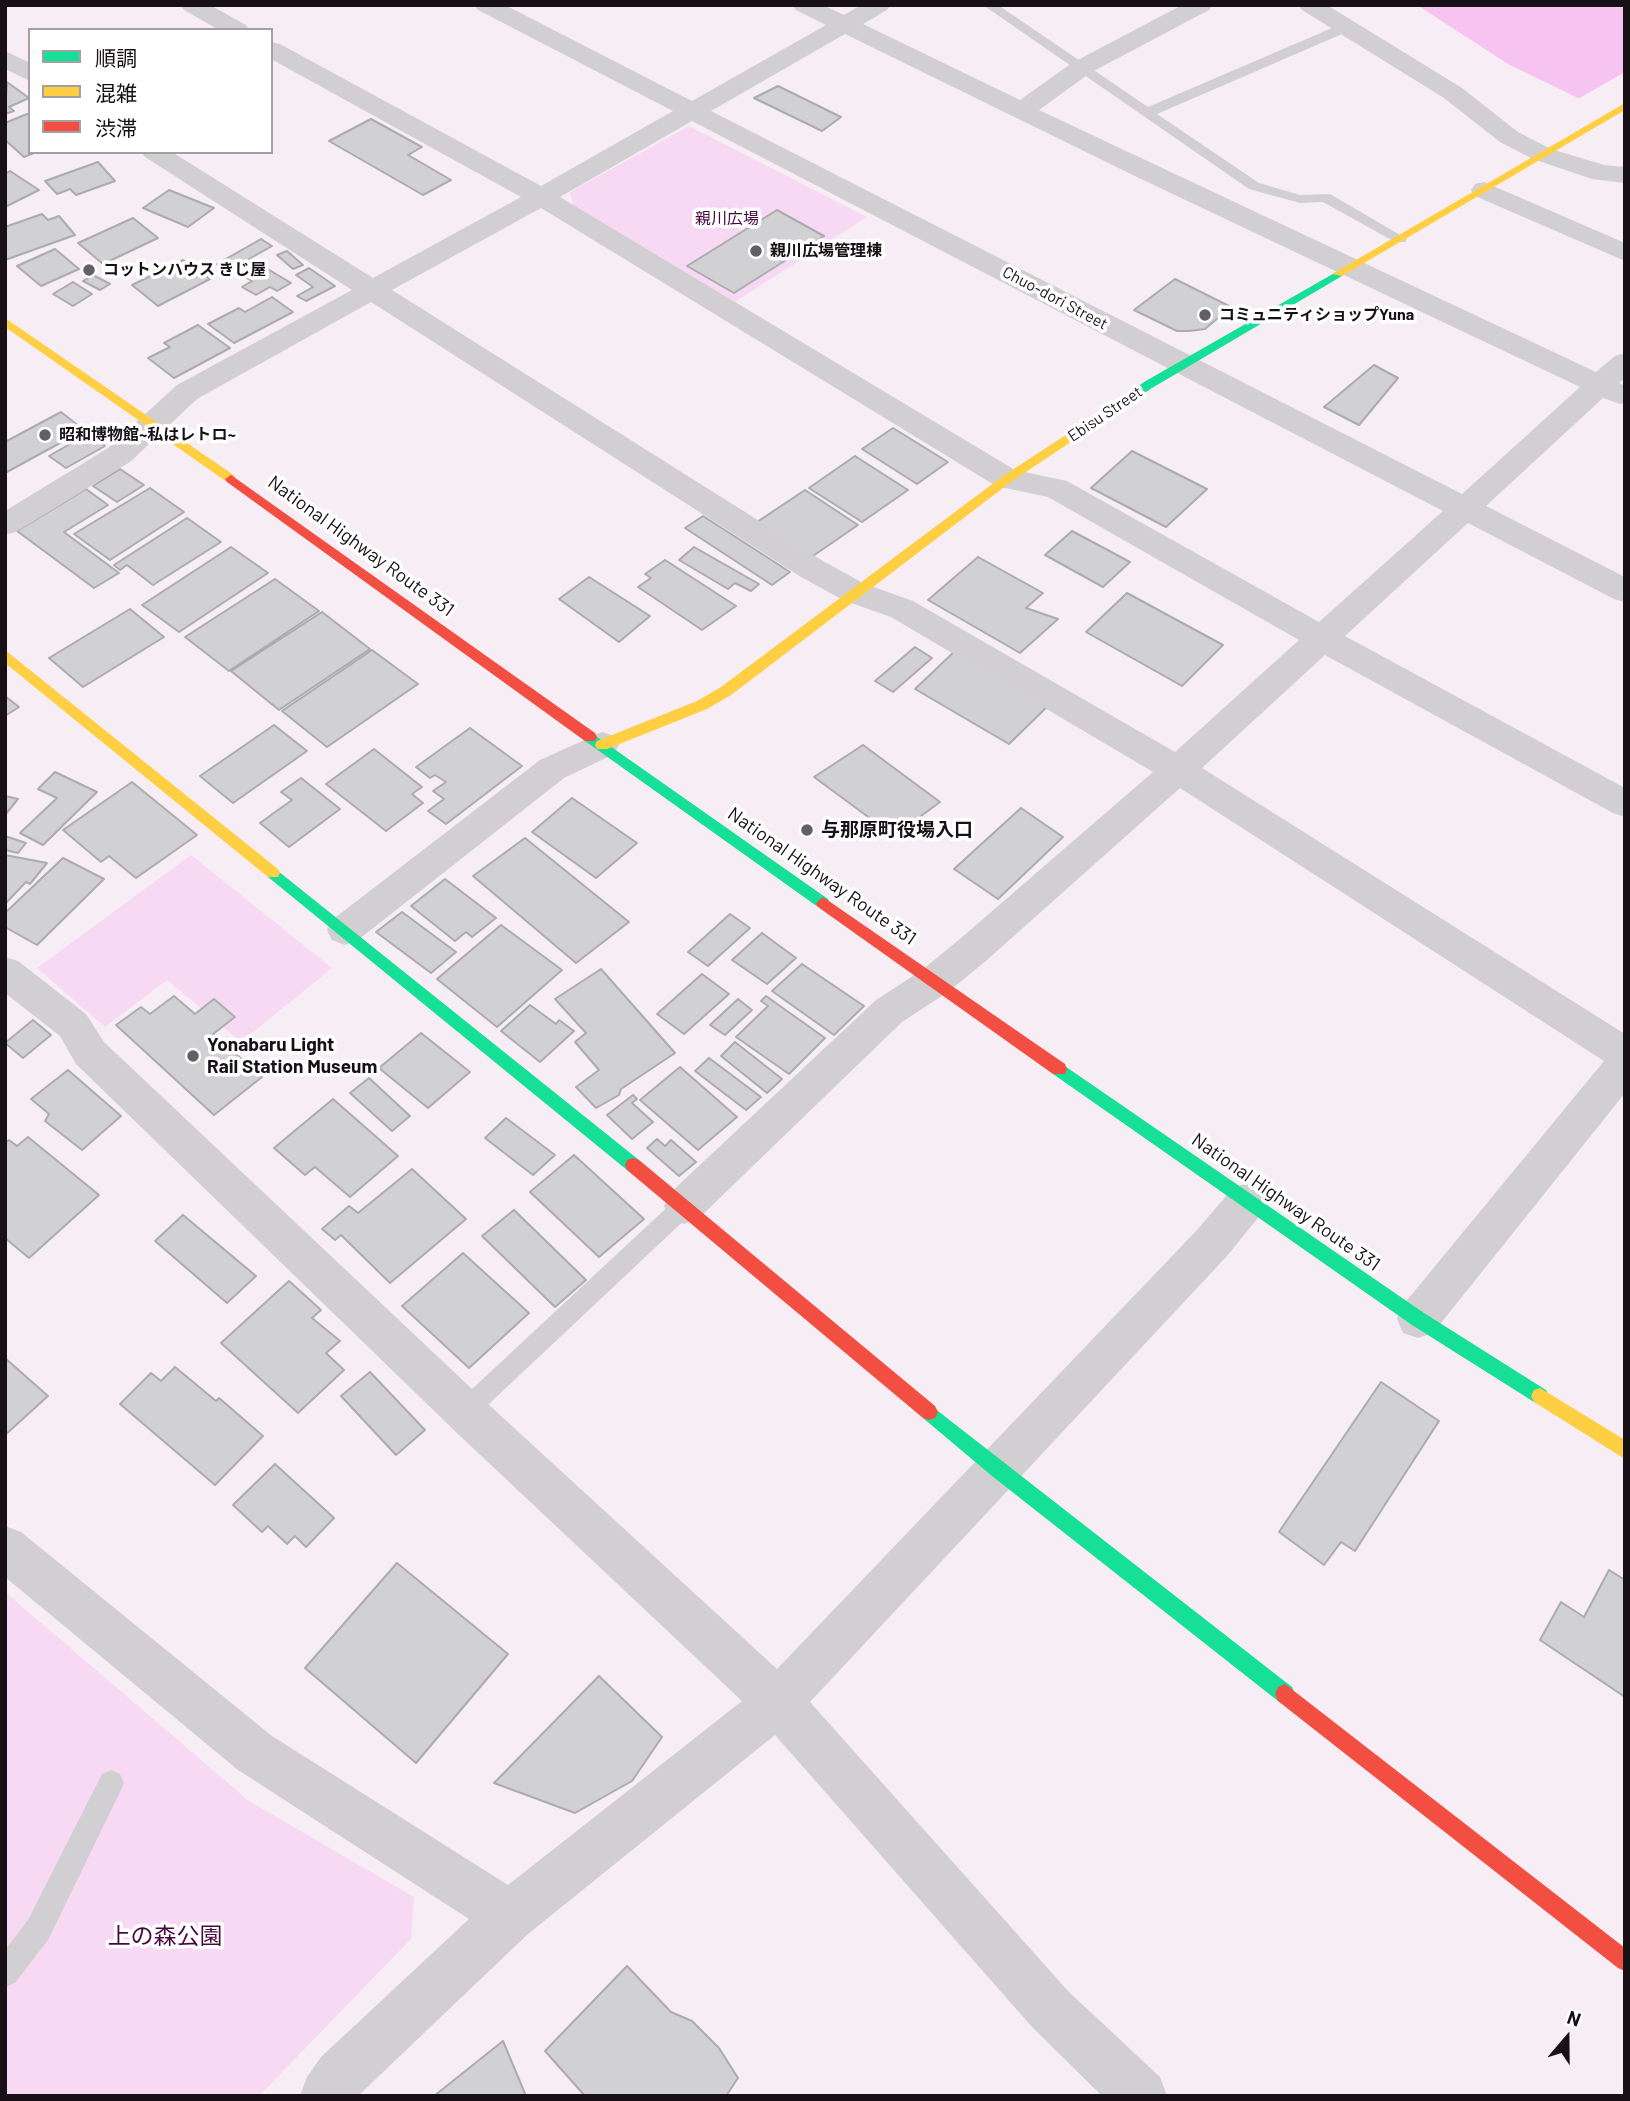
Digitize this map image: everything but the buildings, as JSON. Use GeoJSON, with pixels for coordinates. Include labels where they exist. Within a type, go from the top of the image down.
{"type":"FeatureCollection","features":[{"type":"Feature","properties":{"kind":"main road","name":"Ebisu Street"},"geometry":{"type":"LineString","coordinates":[[602,745],[702,705],[726,691],[1007,479],[1181,364],[1625,106]]}},
{"type":"Feature","properties":{"kind":"main road","name":"National Highway Route 331"},"geometry":{"type":"LineString","coordinates":[[5,321],[152,422],[602,745],[1247,1201],[1418,1319],[1625,1450]]}},
{"type":"Feature","properties":{"kind":"main road"},"geometry":{"type":"LineString","coordinates":[[5,655],[684,1206],[998,1470],[1625,1961]]}},
{"type":"Feature","properties":{"kind":"street"},"geometry":{"type":"LineString","coordinates":[[192,5],[233,28]]}},
{"type":"Feature","properties":{"kind":"street","name":"Chuo-dori Street"},"geometry":{"type":"LineString","coordinates":[[486,5],[691,113],[888,211],[1625,591]]}},
{"type":"Feature","properties":{"kind":"street"},"geometry":{"type":"LineString","coordinates":[[804,5],[1612,392]]}},
{"type":"Feature","properties":{"kind":"street"},"geometry":{"type":"LineString","coordinates":[[5,525],[119,455],[187,392],[691,113],[878,5]]}},
{"type":"Feature","properties":{"kind":"street"},"geometry":{"type":"LineString","coordinates":[[1021,111],[1081,68],[1201,5]]}},
{"type":"Feature","properties":{"kind":"street"},"geometry":{"type":"LineString","coordinates":[[1310,5],[1344,29],[1453,93],[1509,137],[1542,155],[1601,173],[1625,175]]}},
{"type":"Feature","properties":{"kind":"street"},"geometry":{"type":"LineString","coordinates":[[273,50],[541,197],[1007,479],[1056,488],[1323,639],[1625,804]]}},
{"type":"Feature","properties":{"kind":"street"},"geometry":{"type":"LineString","coordinates":[[5,58],[28,73]]}},
{"type":"Feature","properties":{"kind":"street"},"geometry":{"type":"LineString","coordinates":[[157,154],[812,569],[854,592],[902,609],[1178,770],[1625,1054]]}},
{"type":"Feature","properties":{"kind":"street"},"geometry":{"type":"LineString","coordinates":[[1484,190],[1625,253]]}},
{"type":"Feature","properties":{"kind":"street"},"geometry":{"type":"LineString","coordinates":[[684,1206],[888,1012],[935,981],[1178,770],[1463,508],[1612,392],[1625,362]]}},
{"type":"Feature","properties":{"kind":"street"},"geometry":{"type":"LineString","coordinates":[[345,930],[552,769],[602,745]]}},
{"type":"Feature","properties":{"kind":"street"},"geometry":{"type":"LineString","coordinates":[[5,972],[73,1025],[90,1053],[465,1411],[778,1702],[1051,2009],[1141,2096]]}},
{"type":"Feature","properties":{"kind":"street"},"geometry":{"type":"LineString","coordinates":[[1418,1319],[1625,1064]]}},
{"type":"Feature","properties":{"kind":"street"},"geometry":{"type":"LineString","coordinates":[[326,2096],[340,2076],[510,1916],[778,1702],[1212,1243],[1247,1201]]}},
{"type":"Feature","properties":{"kind":"street"},"geometry":{"type":"LineString","coordinates":[[5,1548],[255,1753],[510,1916]]}},
{"type":"Feature","properties":{"kind":"lane"},"geometry":{"type":"LineString","coordinates":[[989,5],[1254,186],[1300,199],[1325,197],[1400,239]]}},
{"type":"Feature","properties":{"kind":"lane"},"geometry":{"type":"LineString","coordinates":[[1147,113],[1344,29]]}},
{"type":"Feature","properties":{"kind":"lane"},"geometry":{"type":"LineString","coordinates":[[465,1411],[684,1206]]}},
{"type":"Feature","properties":{"kind":"lane"},"geometry":{"type":"LineString","coordinates":[[5,1973],[38,1930],[111,1783]]}},
{"type":"Feature","properties":{"kind":"green space","name":"親川広場"},"geometry":{"type":"Polygon","coordinates":[[[689,126],[867,217],[735,302],[573,206],[570,192],[689,126]]]}},
{"type":"Feature","properties":{"kind":"green space"},"geometry":{"type":"Polygon","coordinates":[[[191,855],[332,968],[241,1042],[167,980],[105,1027],[37,968],[191,855]]]}},
{"type":"Feature","properties":{"kind":"green space","name":"上の森公園"},"geometry":{"type":"Polygon","coordinates":[[[5,1592],[249,1801],[414,1897],[411,1939],[259,2096],[5,2096],[5,1592]]]}},
{"type":"Feature","properties":{"kind":"shaded area"},"geometry":{"type":"Polygon","coordinates":[[[1417,5],[1625,5],[1625,114],[1578,98],[1508,64],[1417,5]]]}},
{"type":"Feature","properties":{"kind":"pier"},"geometry":{"type":"Polygon","coordinates":[[[1625,72],[1625,117],[1576,100],[1625,72]]]}},
{"type":"Feature","properties":{"kind":"traffic: fast"},"geometry":{"type":"LineString","coordinates":[[1098,418],[1148,385],[1338,274]]}},
{"type":"Feature","properties":{"kind":"traffic: fast"},"geometry":{"type":"LineString","coordinates":[[590,737],[823,903]]}},
{"type":"Feature","properties":{"kind":"traffic: fast"},"geometry":{"type":"LineString","coordinates":[[273,873],[633,1165]]}},
{"type":"Feature","properties":{"kind":"traffic: fast"},"geometry":{"type":"LineString","coordinates":[[1059,1069],[1418,1319],[1540,1396]]}},
{"type":"Feature","properties":{"kind":"traffic: fast"},"geometry":{"type":"LineString","coordinates":[[929,1412],[998,1470],[1285,1694]]}},
{"type":"Feature","properties":{"kind":"traffic: slow"},"geometry":{"type":"LineString","coordinates":[[1338,274],[1625,106]]}},
{"type":"Feature","properties":{"kind":"traffic: slow"},"geometry":{"type":"LineString","coordinates":[[5,321],[231,479]]}},
{"type":"Feature","properties":{"kind":"traffic: slow"},"geometry":{"type":"LineString","coordinates":[[602,745],[702,705],[726,691],[1007,479],[1098,418]]}},
{"type":"Feature","properties":{"kind":"traffic: slow"},"geometry":{"type":"LineString","coordinates":[[5,655],[273,873]]}},
{"type":"Feature","properties":{"kind":"traffic: slow"},"geometry":{"type":"LineString","coordinates":[[1540,1396],[1625,1450]]}},
{"type":"Feature","properties":{"kind":"traffic: jam"},"geometry":{"type":"LineString","coordinates":[[231,479],[590,737]]}},
{"type":"Feature","properties":{"kind":"traffic: jam"},"geometry":{"type":"LineString","coordinates":[[823,903],[1059,1069]]}},
{"type":"Feature","properties":{"kind":"traffic: jam"},"geometry":{"type":"LineString","coordinates":[[633,1165],[929,1412]]}},
{"type":"Feature","properties":{"kind":"traffic: jam"},"geometry":{"type":"LineString","coordinates":[[1285,1694],[1625,1961]]}},
{"type":"Feature","properties":{"kind":"place","name":"親川広場管理棟"},"geometry":{"type":"Point","coordinates":[756,251]}},
{"type":"Feature","properties":{"kind":"place","name":"コットンハウス きじ屋"},"geometry":{"type":"Point","coordinates":[89,270]}},
{"type":"Feature","properties":{"kind":"place","name":"コミュニティショップYuna"},"geometry":{"type":"Point","coordinates":[1205,315]}},
{"type":"Feature","properties":{"kind":"place","name":"昭和博物館~私はレトロ~"},"geometry":{"type":"Point","coordinates":[45,435]}},
{"type":"Feature","properties":{"kind":"place","name":"与那原町役場入口"},"geometry":{"type":"Point","coordinates":[807,830]}},
{"type":"Feature","properties":{"kind":"place","name":"Yonabaru Light Rail Station Museum"},"geometry":{"type":"Point","coordinates":[193,1056]}}]}
